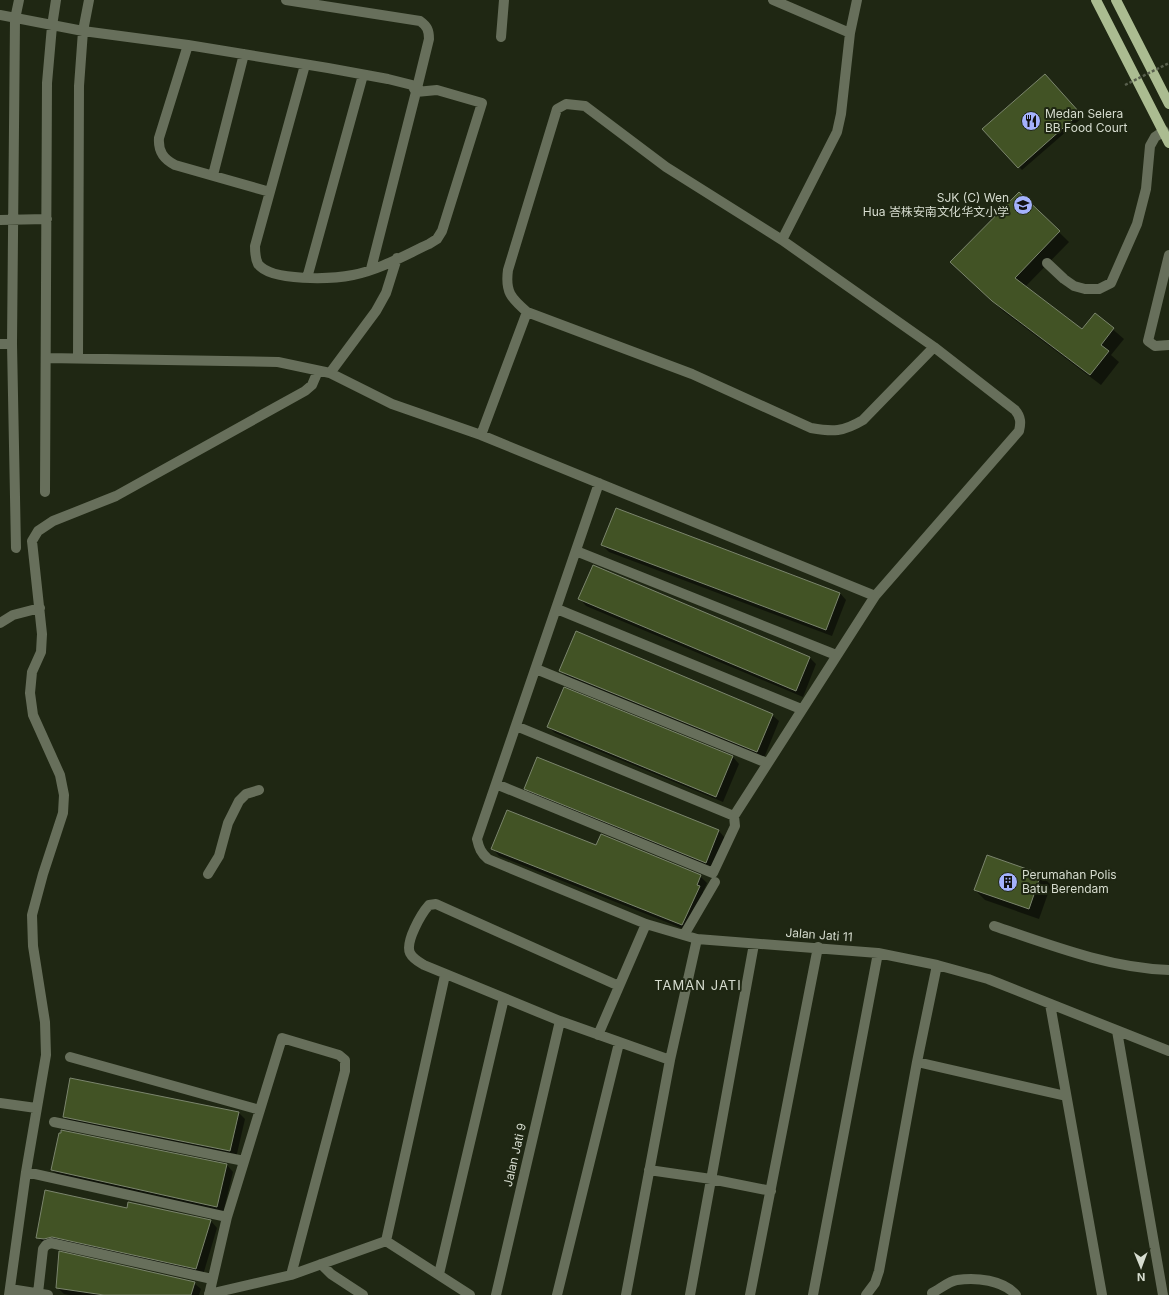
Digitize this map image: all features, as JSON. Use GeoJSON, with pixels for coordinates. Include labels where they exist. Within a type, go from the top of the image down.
{"type":"FeatureCollection","features":[{"type":"Feature","properties":{"kind":"main road"},"geometry":{"type":"LineString","coordinates":[[1096,0],[1169,143]]}},
{"type":"Feature","properties":{"kind":"main road"},"geometry":{"type":"LineString","coordinates":[[1116,0],[1169,104]]}},
{"type":"Feature","properties":{"kind":"street"},"geometry":{"type":"LineString","coordinates":[[16,548],[12,344],[12,220],[15,20],[19,0]]}},
{"type":"Feature","properties":{"kind":"street"},"geometry":{"type":"LineString","coordinates":[[45,492],[47,83],[56,0]]}},
{"type":"Feature","properties":{"kind":"street"},"geometry":{"type":"LineString","coordinates":[[78,359],[79,86],[83,31],[89,0]]}},
{"type":"Feature","properties":{"kind":"street"},"geometry":{"type":"LineString","coordinates":[[286,0],[420,21],[426,26],[429,32],[429,39],[371,269]]}},
{"type":"Feature","properties":{"kind":"street"},"geometry":{"type":"LineString","coordinates":[[501,37],[504,0]]}},
{"type":"Feature","properties":{"kind":"street"},"geometry":{"type":"LineString","coordinates":[[773,0],[850,33]]}},
{"type":"Feature","properties":{"kind":"street"},"geometry":{"type":"LineString","coordinates":[[782,240],[837,132],[841,114],[850,33],[857,0]]}},
{"type":"Feature","properties":{"kind":"street"},"geometry":{"type":"LineString","coordinates":[[0,15],[15,20],[188,45],[408,83],[415,88],[416,92]]}},
{"type":"Feature","properties":{"kind":"street"},"geometry":{"type":"LineString","coordinates":[[188,45],[159,138],[158,147],[167,161],[270,192]]}},
{"type":"Feature","properties":{"kind":"street"},"geometry":{"type":"LineString","coordinates":[[213,175],[244,54]]}},
{"type":"Feature","properties":{"kind":"street"},"geometry":{"type":"LineString","coordinates":[[306,65],[255,246],[255,255],[259,265],[267,270],[280,274],[307,278],[354,275],[397,258],[437,239],[442,231],[482,103],[437,90],[416,92]]}},
{"type":"Feature","properties":{"kind":"street"},"geometry":{"type":"LineString","coordinates":[[307,278],[363,76]]}},
{"type":"Feature","properties":{"kind":"street"},"geometry":{"type":"LineString","coordinates":[[599,483],[496,784],[713,873],[735,826],[734,816],[801,709],[875,596],[1019,431],[1020,419],[1015,410],[934,348],[782,240],[666,167],[585,106],[566,104],[557,110],[508,270],[506,282],[509,293],[515,302],[527,312],[692,374],[811,428],[826,431],[839,431],[852,427],[863,420],[934,348]]}},
{"type":"Feature","properties":{"kind":"street"},"geometry":{"type":"LineString","coordinates":[[1047,263],[1074,286],[1086,289],[1099,289],[1111,283],[1138,224],[1146,189],[1150,146],[1155,137],[1164,131]]}},
{"type":"Feature","properties":{"kind":"street"},"geometry":{"type":"LineString","coordinates":[[0,220],[47,219]]}},
{"type":"Feature","properties":{"kind":"street"},"geometry":{"type":"LineString","coordinates":[[1169,255],[1148,341],[1155,346],[1169,345]]}},
{"type":"Feature","properties":{"kind":"street"},"geometry":{"type":"LineString","coordinates":[[330,373],[376,311],[386,293],[397,258]]}},
{"type":"Feature","properties":{"kind":"street"},"geometry":{"type":"LineString","coordinates":[[481,435],[527,312]]}},
{"type":"Feature","properties":{"kind":"street"},"geometry":{"type":"LineString","coordinates":[[0,344],[12,344]]}},
{"type":"Feature","properties":{"kind":"street"},"geometry":{"type":"LineString","coordinates":[[46,358],[278,362],[330,373],[392,404],[481,435],[875,596]]}},
{"type":"Feature","properties":{"kind":"street"},"geometry":{"type":"LineString","coordinates":[[212,1279],[50,1243],[43,1249],[43,1294],[10,1292],[26,1172],[46,1055],[46,1039],[33,946],[32,915],[43,874],[63,814],[64,795],[60,775],[33,715],[30,693],[32,672],[41,652],[42,634],[32,541],[38,531],[53,521],[116,496],[305,391],[312,385],[318,371]]}},
{"type":"Feature","properties":{"kind":"street"},"geometry":{"type":"LineString","coordinates":[[576,551],[836,655]]}},
{"type":"Feature","properties":{"kind":"street"},"geometry":{"type":"LineString","coordinates":[[0,623],[13,615],[40,608]]}},
{"type":"Feature","properties":{"kind":"street"},"geometry":{"type":"LineString","coordinates":[[557,608],[801,709]]}},
{"type":"Feature","properties":{"kind":"street"},"geometry":{"type":"LineString","coordinates":[[536,669],[767,763]]}},
{"type":"Feature","properties":{"kind":"street"},"geometry":{"type":"LineString","coordinates":[[516,726],[734,816]]}},
{"type":"Feature","properties":{"kind":"street","name":"Jalan Jati 11"},"geometry":{"type":"LineString","coordinates":[[496,784],[478,839],[479,847],[488,859],[646,924],[697,939],[754,944],[818,947],[878,953],[937,965],[988,979],[1169,1051]]}},
{"type":"Feature","properties":{"kind":"street"},"geometry":{"type":"LineString","coordinates":[[208,874],[218,856],[228,823],[239,801],[246,794],[259,790]]}},
{"type":"Feature","properties":{"kind":"street"},"geometry":{"type":"LineString","coordinates":[[684,935],[715,882]]}},
{"type":"Feature","properties":{"kind":"street"},"geometry":{"type":"LineString","coordinates":[[619,986],[443,906],[429,905],[423,912],[409,942],[410,953],[415,960],[445,975],[560,1021],[670,1060]]}},
{"type":"Feature","properties":{"kind":"street"},"geometry":{"type":"LineString","coordinates":[[598,1035],[646,924]]}},
{"type":"Feature","properties":{"kind":"street"},"geometry":{"type":"LineString","coordinates":[[994,926],[1105,961],[1147,970],[1169,970]]}},
{"type":"Feature","properties":{"kind":"street"},"geometry":{"type":"LineString","coordinates":[[626,1295],[670,1060],[697,939]]}},
{"type":"Feature","properties":{"kind":"street"},"geometry":{"type":"LineString","coordinates":[[690,1295],[754,944]]}},
{"type":"Feature","properties":{"kind":"street"},"geometry":{"type":"LineString","coordinates":[[750,1295],[818,947]]}},
{"type":"Feature","properties":{"kind":"street"},"geometry":{"type":"LineString","coordinates":[[813,1295],[878,953]]}},
{"type":"Feature","properties":{"kind":"street"},"geometry":{"type":"LineString","coordinates":[[866,1295],[875,1283],[879,1271],[917,1062],[937,965]]}},
{"type":"Feature","properties":{"kind":"street"},"geometry":{"type":"LineString","coordinates":[[386,1241],[445,975]]}},
{"type":"Feature","properties":{"kind":"street"},"geometry":{"type":"LineString","coordinates":[[439,1274],[504,998]]}},
{"type":"Feature","properties":{"kind":"street"},"geometry":{"type":"LineString","coordinates":[[1050,1004],[1102,1295]]}},
{"type":"Feature","properties":{"kind":"street","name":"Jalan Jati 9"},"geometry":{"type":"LineString","coordinates":[[496,1295],[560,1021]]}},
{"type":"Feature","properties":{"kind":"street"},"geometry":{"type":"LineString","coordinates":[[1118,1031],[1163,1295]]}},
{"type":"Feature","properties":{"kind":"street"},"geometry":{"type":"LineString","coordinates":[[291,1275],[345,1071],[345,1060],[339,1055],[282,1038],[227,1217],[209,1295],[291,1275],[386,1241]]}},
{"type":"Feature","properties":{"kind":"street"},"geometry":{"type":"LineString","coordinates":[[557,1295],[619,1043]]}},
{"type":"Feature","properties":{"kind":"street"},"geometry":{"type":"LineString","coordinates":[[70,1057],[260,1110]]}},
{"type":"Feature","properties":{"kind":"street"},"geometry":{"type":"LineString","coordinates":[[917,1062],[1066,1096]]}},
{"type":"Feature","properties":{"kind":"street"},"geometry":{"type":"LineString","coordinates":[[0,1103],[36,1108]]}},
{"type":"Feature","properties":{"kind":"street"},"geometry":{"type":"LineString","coordinates":[[54,1122],[244,1162]]}},
{"type":"Feature","properties":{"kind":"street"},"geometry":{"type":"LineString","coordinates":[[649,1170],[711,1179],[771,1191]]}},
{"type":"Feature","properties":{"kind":"street"},"geometry":{"type":"LineString","coordinates":[[26,1172],[227,1217]]}},
{"type":"Feature","properties":{"kind":"street"},"geometry":{"type":"LineString","coordinates":[[386,1241],[470,1295]]}},
{"type":"Feature","properties":{"kind":"street"},"geometry":{"type":"LineString","coordinates":[[321,1264],[331,1274],[363,1295]]}},
{"type":"Feature","properties":{"kind":"street"},"geometry":{"type":"LineString","coordinates":[[932,1292],[956,1280],[986,1280],[1010,1288],[1016,1295]]}},
{"type":"Feature","properties":{"kind":"path"},"geometry":{"type":"LineString","coordinates":[[1125,85],[1169,63]]}},
{"type":"Feature","properties":{"kind":"building","name":"Medan Selera BB Food Court"},"geometry":{"type":"Polygon","coordinates":[[[1045,74],[1080,113],[1018,168],[982,129],[1045,74]]]}},
{"type":"Feature","properties":{"kind":"building"},"geometry":{"type":"Polygon","coordinates":[[[1019,192],[1060,231],[1015,278],[1082,329],[1095,313],[1114,328],[1101,345],[1109,351],[1090,375],[992,301],[950,262],[1019,192]]]}},
{"type":"Feature","properties":{"kind":"building"},"geometry":{"type":"Polygon","coordinates":[[[616,508],[840,593],[826,630],[601,545],[616,508]]]}},
{"type":"Feature","properties":{"kind":"building"},"geometry":{"type":"Polygon","coordinates":[[[593,565],[810,657],[796,691],[578,599],[593,565]]]}},
{"type":"Feature","properties":{"kind":"building"},"geometry":{"type":"Polygon","coordinates":[[[576,631],[773,714],[757,752],[559,671],[576,631]]]}},
{"type":"Feature","properties":{"kind":"building"},"geometry":{"type":"Polygon","coordinates":[[[564,687],[733,756],[716,797],[547,727],[564,687]]]}},
{"type":"Feature","properties":{"kind":"building"},"geometry":{"type":"Polygon","coordinates":[[[537,757],[719,830],[706,863],[524,789],[537,757]]]}},
{"type":"Feature","properties":{"kind":"building"},"geometry":{"type":"Polygon","coordinates":[[[507,810],[596,845],[601,834],[701,875],[697,885],[700,886],[682,925],[491,849],[507,810]]]}},
{"type":"Feature","properties":{"kind":"building","name":"Perumahan Polis Batu Berendam"},"geometry":{"type":"Polygon","coordinates":[[[987,855],[1041,874],[1029,909],[974,890],[987,855]]]}},
{"type":"Feature","properties":{"kind":"building"},"geometry":{"type":"Polygon","coordinates":[[[70,1078],[239,1112],[230,1151],[63,1117],[70,1078]]]}},
{"type":"Feature","properties":{"kind":"building"},"geometry":{"type":"Polygon","coordinates":[[[61,1130],[227,1164],[217,1207],[51,1170],[59,1133],[61,1133],[61,1130]]]}},
{"type":"Feature","properties":{"kind":"building"},"geometry":{"type":"Polygon","coordinates":[[[45,1190],[127,1208],[128,1202],[211,1220],[196,1269],[52,1237],[44,1239],[36,1238],[45,1190]]]}},
{"type":"Feature","properties":{"kind":"building"},"geometry":{"type":"Polygon","coordinates":[[[59,1251],[195,1282],[191,1295],[104,1295],[56,1288],[59,1251]]]}},
{"type":"Feature","properties":{"kind":"place","name":"Medan Selera BB Food Court"},"geometry":{"type":"Point","coordinates":[1031,121]}},
{"type":"Feature","properties":{"kind":"place","name":"SJK (C) Wen Hua 峇株安南文化华文小学"},"geometry":{"type":"Point","coordinates":[1023,205]}},
{"type":"Feature","properties":{"kind":"place","name":"Perumahan Polis Batu Berendam"},"geometry":{"type":"Point","coordinates":[1008,882]}},
{"type":"Feature","properties":{"kind":"district","name":"TAMAN JATI"},"geometry":{"type":"Point","coordinates":[698,985]}}]}
